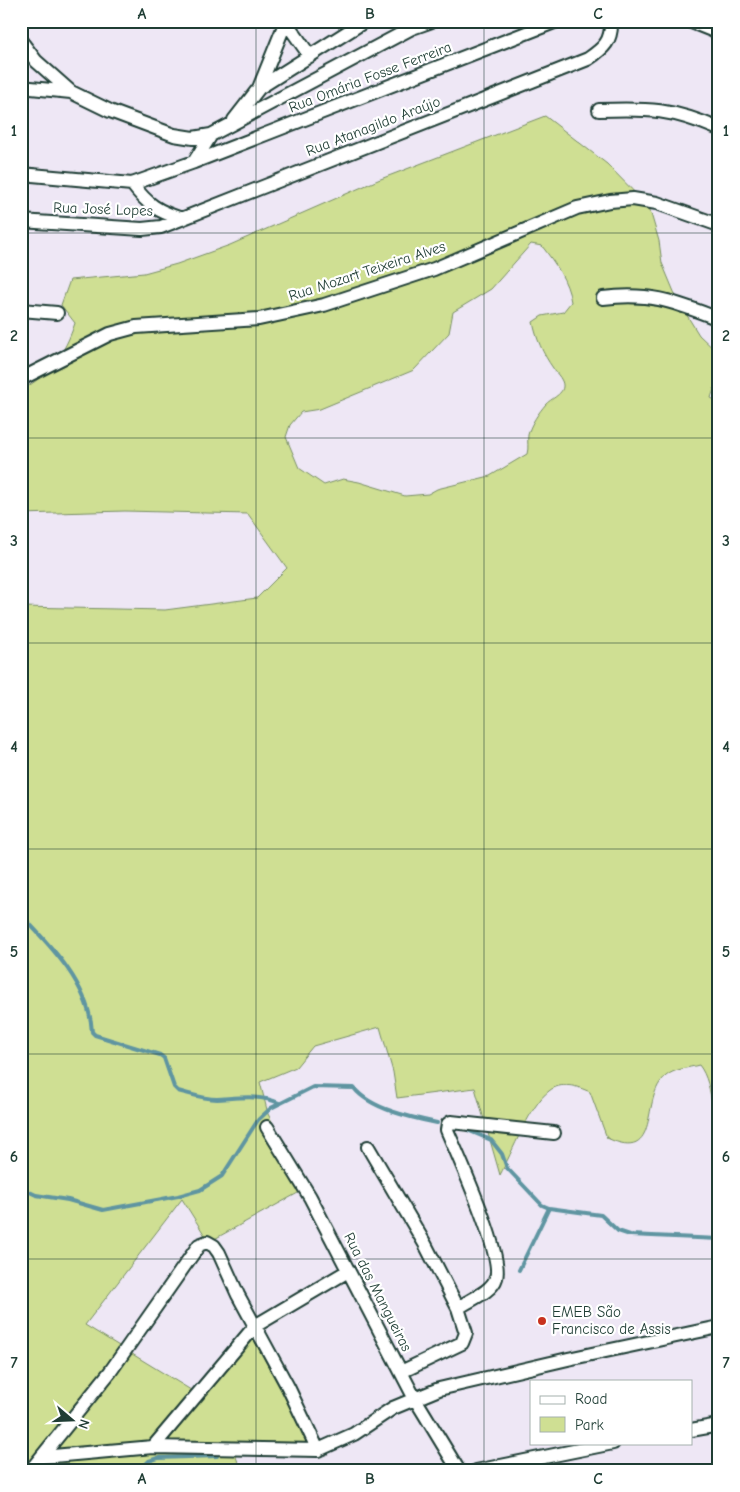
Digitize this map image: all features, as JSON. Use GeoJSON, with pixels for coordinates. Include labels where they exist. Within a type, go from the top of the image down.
{"type":"FeatureCollection","features":[{"type":"Feature","properties":{"kind":"street"},"geometry":{"type":"LineString","coordinates":[[286,21],[310,56]]}},
{"type":"Feature","properties":{"kind":"street"},"geometry":{"type":"LineString","coordinates":[[231,124],[259,88],[286,21]]}},
{"type":"Feature","properties":{"kind":"street"},"geometry":{"type":"LineString","coordinates":[[259,88],[365,21]]}},
{"type":"Feature","properties":{"kind":"street"},"geometry":{"type":"LineString","coordinates":[[21,41],[36,61],[71,92],[110,111],[174,135],[193,138],[212,135],[412,28],[432,21]]}},
{"type":"Feature","properties":{"kind":"street","name":"Rua Omária Fosse Ferreira"},"geometry":{"type":"LineString","coordinates":[[132,184],[194,162],[557,21]]}},
{"type":"Feature","properties":{"kind":"street","name":"Rua Atanagildo Araújo"},"geometry":{"type":"LineString","coordinates":[[182,219],[588,59],[607,44],[612,34],[611,21]]}},
{"type":"Feature","properties":{"kind":"street"},"geometry":{"type":"LineString","coordinates":[[689,21],[719,34]]}},
{"type":"Feature","properties":{"kind":"street"},"geometry":{"type":"LineString","coordinates":[[21,86],[71,92]]}},
{"type":"Feature","properties":{"kind":"street"},"geometry":{"type":"LineString","coordinates":[[599,110],[656,109],[678,113],[719,129]]}},
{"type":"Feature","properties":{"kind":"street"},"geometry":{"type":"LineString","coordinates":[[194,162],[212,135]]}},
{"type":"Feature","properties":{"kind":"street"},"geometry":{"type":"LineString","coordinates":[[21,174],[132,184],[151,206],[164,214],[182,219]]}},
{"type":"Feature","properties":{"kind":"street","name":"Rua Mozart Teixeira Alves"},"geometry":{"type":"LineString","coordinates":[[21,379],[110,334],[136,327],[259,319],[324,305],[434,269],[577,208],[593,204],[633,199],[657,203],[719,225]]}},
{"type":"Feature","properties":{"kind":"street","name":"Rua José Lopes"},"geometry":{"type":"LineString","coordinates":[[22,221],[142,229],[161,227],[182,219]]}},
{"type":"Feature","properties":{"kind":"street"},"geometry":{"type":"LineString","coordinates":[[21,228],[22,221]]}},
{"type":"Feature","properties":{"kind":"street"},"geometry":{"type":"LineString","coordinates":[[603,298],[630,295],[652,297],[719,319]]}},
{"type":"Feature","properties":{"kind":"street"},"geometry":{"type":"LineString","coordinates":[[21,310],[57,313]]}},
{"type":"Feature","properties":{"kind":"street"},"geometry":{"type":"LineString","coordinates":[[458,1308],[493,1284],[498,1264],[447,1126],[451,1122],[554,1133]]}},
{"type":"Feature","properties":{"kind":"street","name":"Rua das Mangueiras"},"geometry":{"type":"LineString","coordinates":[[267,1127],[310,1197],[414,1397],[459,1471]]}},
{"type":"Feature","properties":{"kind":"street"},"geometry":{"type":"LineString","coordinates":[[368,1147],[425,1244],[458,1308],[466,1333],[462,1343],[401,1372]]}},
{"type":"Feature","properties":{"kind":"street"},"geometry":{"type":"LineString","coordinates":[[30,1471],[110,1372],[199,1245],[207,1242],[214,1246],[288,1387],[318,1450]]}},
{"type":"Feature","properties":{"kind":"street"},"geometry":{"type":"LineString","coordinates":[[153,1447],[255,1326],[348,1270]]}},
{"type":"Feature","properties":{"kind":"street"},"geometry":{"type":"LineString","coordinates":[[42,1456],[153,1447],[318,1450],[354,1434],[392,1408],[414,1397],[478,1378],[719,1327]]}},
{"type":"Feature","properties":{"kind":"street"},"geometry":{"type":"LineString","coordinates":[[692,1430],[719,1425]]}},
{"type":"Feature","properties":{"kind":"street"},"geometry":{"type":"LineString","coordinates":[[476,1471],[608,1444]]}},
{"type":"Feature","properties":{"kind":"green space"},"geometry":{"type":"Polygon","coordinates":[[[545,116],[607,164],[649,207],[659,241],[662,263],[677,299],[699,335],[719,354],[719,374],[711,398],[719,402],[719,1162],[715,1154],[711,1095],[699,1065],[681,1069],[666,1076],[658,1086],[653,1098],[643,1135],[636,1142],[625,1144],[607,1138],[590,1092],[564,1085],[554,1088],[542,1098],[528,1118],[500,1175],[475,1088],[397,1098],[393,1072],[380,1027],[313,1046],[296,1067],[260,1082],[268,1114],[307,1188],[209,1242],[182,1199],[85,1325],[199,1395],[250,1332],[310,1445],[234,1451],[241,1471],[21,1471],[21,607],[165,610],[257,598],[287,568],[248,514],[125,511],[21,514],[21,390],[48,370],[61,353],[71,334],[75,323],[61,305],[70,280],[144,273],[177,264],[230,245],[378,180],[545,116]],[[531,244],[491,289],[453,312],[449,333],[414,370],[320,409],[301,412],[290,425],[286,437],[299,468],[324,485],[343,479],[405,496],[428,494],[437,489],[490,476],[527,454],[528,435],[533,423],[546,404],[563,389],[561,379],[543,352],[533,322],[542,316],[563,312],[571,302],[564,280],[542,246],[531,244]]]}},
{"type":"Feature","properties":{"kind":"waterway"},"geometry":{"type":"LineString","coordinates":[[21,915],[57,954],[77,983],[90,1015],[92,1032],[95,1035],[160,1055],[164,1058],[174,1087],[178,1091],[212,1099],[264,1098],[279,1103]]}},
{"type":"Feature","properties":{"kind":"waterway"},"geometry":{"type":"LineString","coordinates":[[21,1188],[36,1195],[68,1200],[103,1210],[200,1190],[222,1176],[258,1120],[271,1108],[313,1087],[354,1088],[370,1102],[392,1112],[437,1123]]}},
{"type":"Feature","properties":{"kind":"waterway"},"geometry":{"type":"LineString","coordinates":[[465,1129],[491,1140],[502,1154],[507,1168],[542,1205],[549,1208],[601,1215],[618,1231],[630,1235],[719,1239]]}},
{"type":"Feature","properties":{"kind":"waterway"},"geometry":{"type":"LineString","coordinates":[[519,1270],[549,1208]]}},
{"type":"Feature","properties":{"kind":"waterway"},"geometry":{"type":"LineString","coordinates":[[139,1471],[149,1461],[158,1458],[217,1456]]}},
{"type":"Feature","properties":{"kind":"place","name":"EMEB São Francisco de Assis"},"geometry":{"type":"Point","coordinates":[542,1321]}}]}
